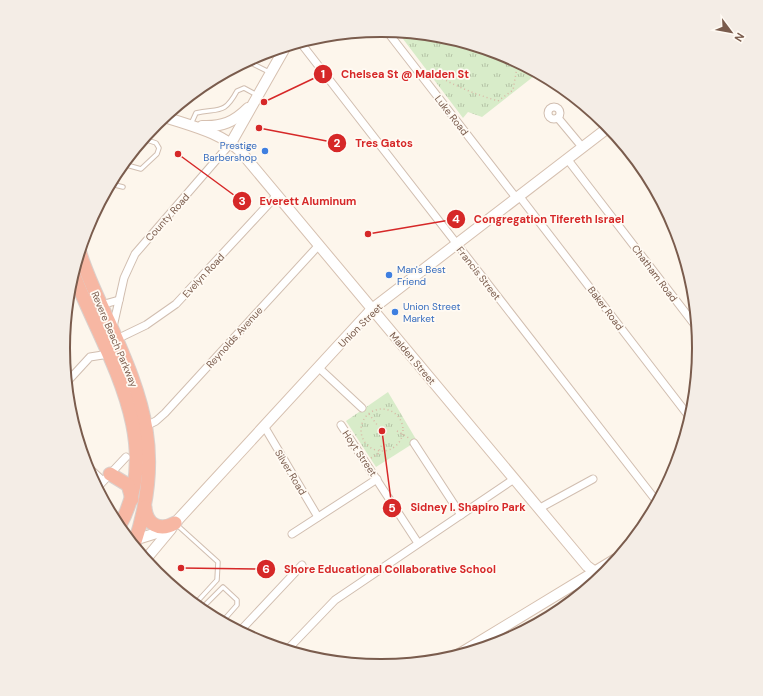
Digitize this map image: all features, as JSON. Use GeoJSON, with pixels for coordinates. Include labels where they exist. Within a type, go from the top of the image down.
{"type":"FeatureCollection","features":[{"type":"Feature","properties":{"kind":"highway","name":"Revere Beach Parkway"},"geometry":{"type":"LineString","coordinates":[[83,261],[134,383],[146,426],[150,464],[145,506],[135,537]]}},
{"type":"Feature","properties":{"kind":"highway","name":"Revere Beach Parkway"},"geometry":{"type":"LineString","coordinates":[[78,281],[109,354],[125,397],[136,437],[137,464],[132,499],[122,520]]}},
{"type":"Feature","properties":{"kind":"highway"},"geometry":{"type":"LineString","coordinates":[[107,477],[128,485],[132,499]]}},
{"type":"Feature","properties":{"kind":"highway"},"geometry":{"type":"LineString","coordinates":[[145,506],[148,520],[155,525],[164,527],[175,523]]}},
{"type":"Feature","properties":{"kind":"street","name":"Luke Road"},"geometry":{"type":"LineString","coordinates":[[392,37],[519,198]]}},
{"type":"Feature","properties":{"kind":"street","name":"Francis Street"},"geometry":{"type":"LineString","coordinates":[[304,47],[654,498]]}},
{"type":"Feature","properties":{"kind":"street"},"geometry":{"type":"LineString","coordinates":[[171,119],[216,135],[231,143],[281,54]]}},
{"type":"Feature","properties":{"kind":"street"},"geometry":{"type":"LineString","coordinates":[[191,125],[215,127],[228,123],[239,117],[258,96]]}},
{"type":"Feature","properties":{"kind":"street"},"geometry":{"type":"LineString","coordinates":[[558,118],[583,148]]}},
{"type":"Feature","properties":{"kind":"street","name":"Union Street"},"geometry":{"type":"LineString","coordinates":[[150,555],[175,523],[372,310],[604,131]]}},
{"type":"Feature","properties":{"kind":"street","name":"Malden Street"},"geometry":{"type":"LineString","coordinates":[[231,143],[319,245],[587,566],[597,572]]}},
{"type":"Feature","properties":{"kind":"street","name":"County Road"},"geometry":{"type":"LineString","coordinates":[[114,334],[119,300],[126,273],[138,250],[231,143]]}},
{"type":"Feature","properties":{"kind":"street","name":"Chatham Road"},"geometry":{"type":"LineString","coordinates":[[568,160],[691,320]]}},
{"type":"Feature","properties":{"kind":"street","name":"Evelyn Road"},"geometry":{"type":"LineString","coordinates":[[114,334],[151,322],[176,304],[276,196]]}},
{"type":"Feature","properties":{"kind":"street","name":"Baker Road"},"geometry":{"type":"LineString","coordinates":[[519,198],[686,413]]}},
{"type":"Feature","properties":{"kind":"street","name":"Reynolds Avenue"},"geometry":{"type":"LineString","coordinates":[[146,426],[156,421],[165,413],[319,245]]}},
{"type":"Feature","properties":{"kind":"street"},"geometry":{"type":"LineString","coordinates":[[101,305],[119,300]]}},
{"type":"Feature","properties":{"kind":"street"},"geometry":{"type":"LineString","coordinates":[[72,377],[88,359],[93,356],[109,354]]}},
{"type":"Feature","properties":{"kind":"street"},"geometry":{"type":"LineString","coordinates":[[319,368],[362,408]]}},
{"type":"Feature","properties":{"kind":"street","name":"Hoyt Street"},"geometry":{"type":"LineString","coordinates":[[341,425],[418,543]]}},
{"type":"Feature","properties":{"kind":"street","name":"Silver Road"},"geometry":{"type":"LineString","coordinates":[[264,426],[318,517]]}},
{"type":"Feature","properties":{"kind":"street"},"geometry":{"type":"LineString","coordinates":[[414,443],[461,514]]}},
{"type":"Feature","properties":{"kind":"street"},"geometry":{"type":"LineString","coordinates":[[102,483],[126,456]]}},
{"type":"Feature","properties":{"kind":"street"},"geometry":{"type":"LineString","coordinates":[[96,471],[107,477]]}},
{"type":"Feature","properties":{"kind":"street"},"geometry":{"type":"LineString","coordinates":[[292,534],[377,479]]}},
{"type":"Feature","properties":{"kind":"street"},"geometry":{"type":"LineString","coordinates":[[292,645],[333,602],[514,479]]}},
{"type":"Feature","properties":{"kind":"street"},"geometry":{"type":"LineString","coordinates":[[540,508],[593,480]]}},
{"type":"Feature","properties":{"kind":"street","name":"Union Street"},"geometry":{"type":"LineString","coordinates":[[138,540],[163,532],[175,523]]}},
{"type":"Feature","properties":{"kind":"street"},"geometry":{"type":"LineString","coordinates":[[244,627],[302,565]]}},
{"type":"Feature","properties":{"kind":"street"},"geometry":{"type":"LineString","coordinates":[[480,642],[590,579]]}},
{"type":"Feature","properties":{"kind":"lane"},"geometry":{"type":"LineString","coordinates":[[254,65],[271,73]]}},
{"type":"Feature","properties":{"kind":"lane"},"geometry":{"type":"LineString","coordinates":[[191,125],[196,113],[219,111],[230,103],[236,91],[244,88],[258,96]]}},
{"type":"Feature","properties":{"kind":"lane"},"geometry":{"type":"LineString","coordinates":[[130,166],[141,169],[157,154],[159,148],[156,143],[150,141]]}},
{"type":"Feature","properties":{"kind":"lane"},"geometry":{"type":"LineString","coordinates":[[116,185],[123,187]]}},
{"type":"Feature","properties":{"kind":"lane"},"geometry":{"type":"LineString","coordinates":[[175,523],[218,562],[217,580],[199,600]]}},
{"type":"Feature","properties":{"kind":"lane"},"geometry":{"type":"LineString","coordinates":[[205,605],[223,587],[238,600],[237,605],[226,617]]}},
{"type":"Feature","properties":{"kind":"path"},"geometry":{"type":"LineString","coordinates":[[424,79],[433,73],[452,84],[475,94],[498,101],[513,90],[517,68]]}},
{"type":"Feature","properties":{"kind":"path"},"geometry":{"type":"LineString","coordinates":[[370,459],[380,451],[393,448],[401,439],[403,434],[402,422],[395,413],[384,409],[378,409],[369,414],[362,423],[362,438],[369,446],[380,451]]}},
{"type":"Feature","properties":{"kind":"path"},"geometry":{"type":"LineString","coordinates":[[369,414],[378,426]]}},
{"type":"Feature","properties":{"kind":"path"},"geometry":{"type":"LineString","coordinates":[[397,431],[403,434]]}},
{"type":"Feature","properties":{"kind":"path"},"geometry":{"type":"LineString","coordinates":[[380,451],[382,444]]}},
{"type":"Feature","properties":{"kind":"green space"},"geometry":{"type":"Polygon","coordinates":[[[402,38],[442,43],[462,48],[501,61],[533,77],[482,117],[468,112],[463,118],[402,38]]]}},
{"type":"Feature","properties":{"kind":"green space"},"geometry":{"type":"Polygon","coordinates":[[[388,392],[417,441],[376,467],[346,421],[388,392]]]}},
{"type":"Feature","properties":{"kind":"place","name":"Chelsea St @ Malden St"},"geometry":{"type":"Point","coordinates":[264,102]}},
{"type":"Feature","properties":{"kind":"place","name":"Tres Gatos"},"geometry":{"type":"Point","coordinates":[259,128]}},
{"type":"Feature","properties":{"kind":"place","name":"Prestige Barbershop"},"geometry":{"type":"Point","coordinates":[265,151]}},
{"type":"Feature","properties":{"kind":"place","name":"Everett Aluminum"},"geometry":{"type":"Point","coordinates":[178,154]}},
{"type":"Feature","properties":{"kind":"place","name":"Congregation Tifereth Israel"},"geometry":{"type":"Point","coordinates":[368,234]}},
{"type":"Feature","properties":{"kind":"place","name":"Man's Best Friend"},"geometry":{"type":"Point","coordinates":[389,275]}},
{"type":"Feature","properties":{"kind":"place","name":"Union Street Market"},"geometry":{"type":"Point","coordinates":[395,312]}},
{"type":"Feature","properties":{"kind":"place","name":"Sidney I. Shapiro Park"},"geometry":{"type":"Point","coordinates":[382,431]}},
{"type":"Feature","properties":{"kind":"place","name":"Shore Educational Collaborative School"},"geometry":{"type":"Point","coordinates":[181,568]}}]}
